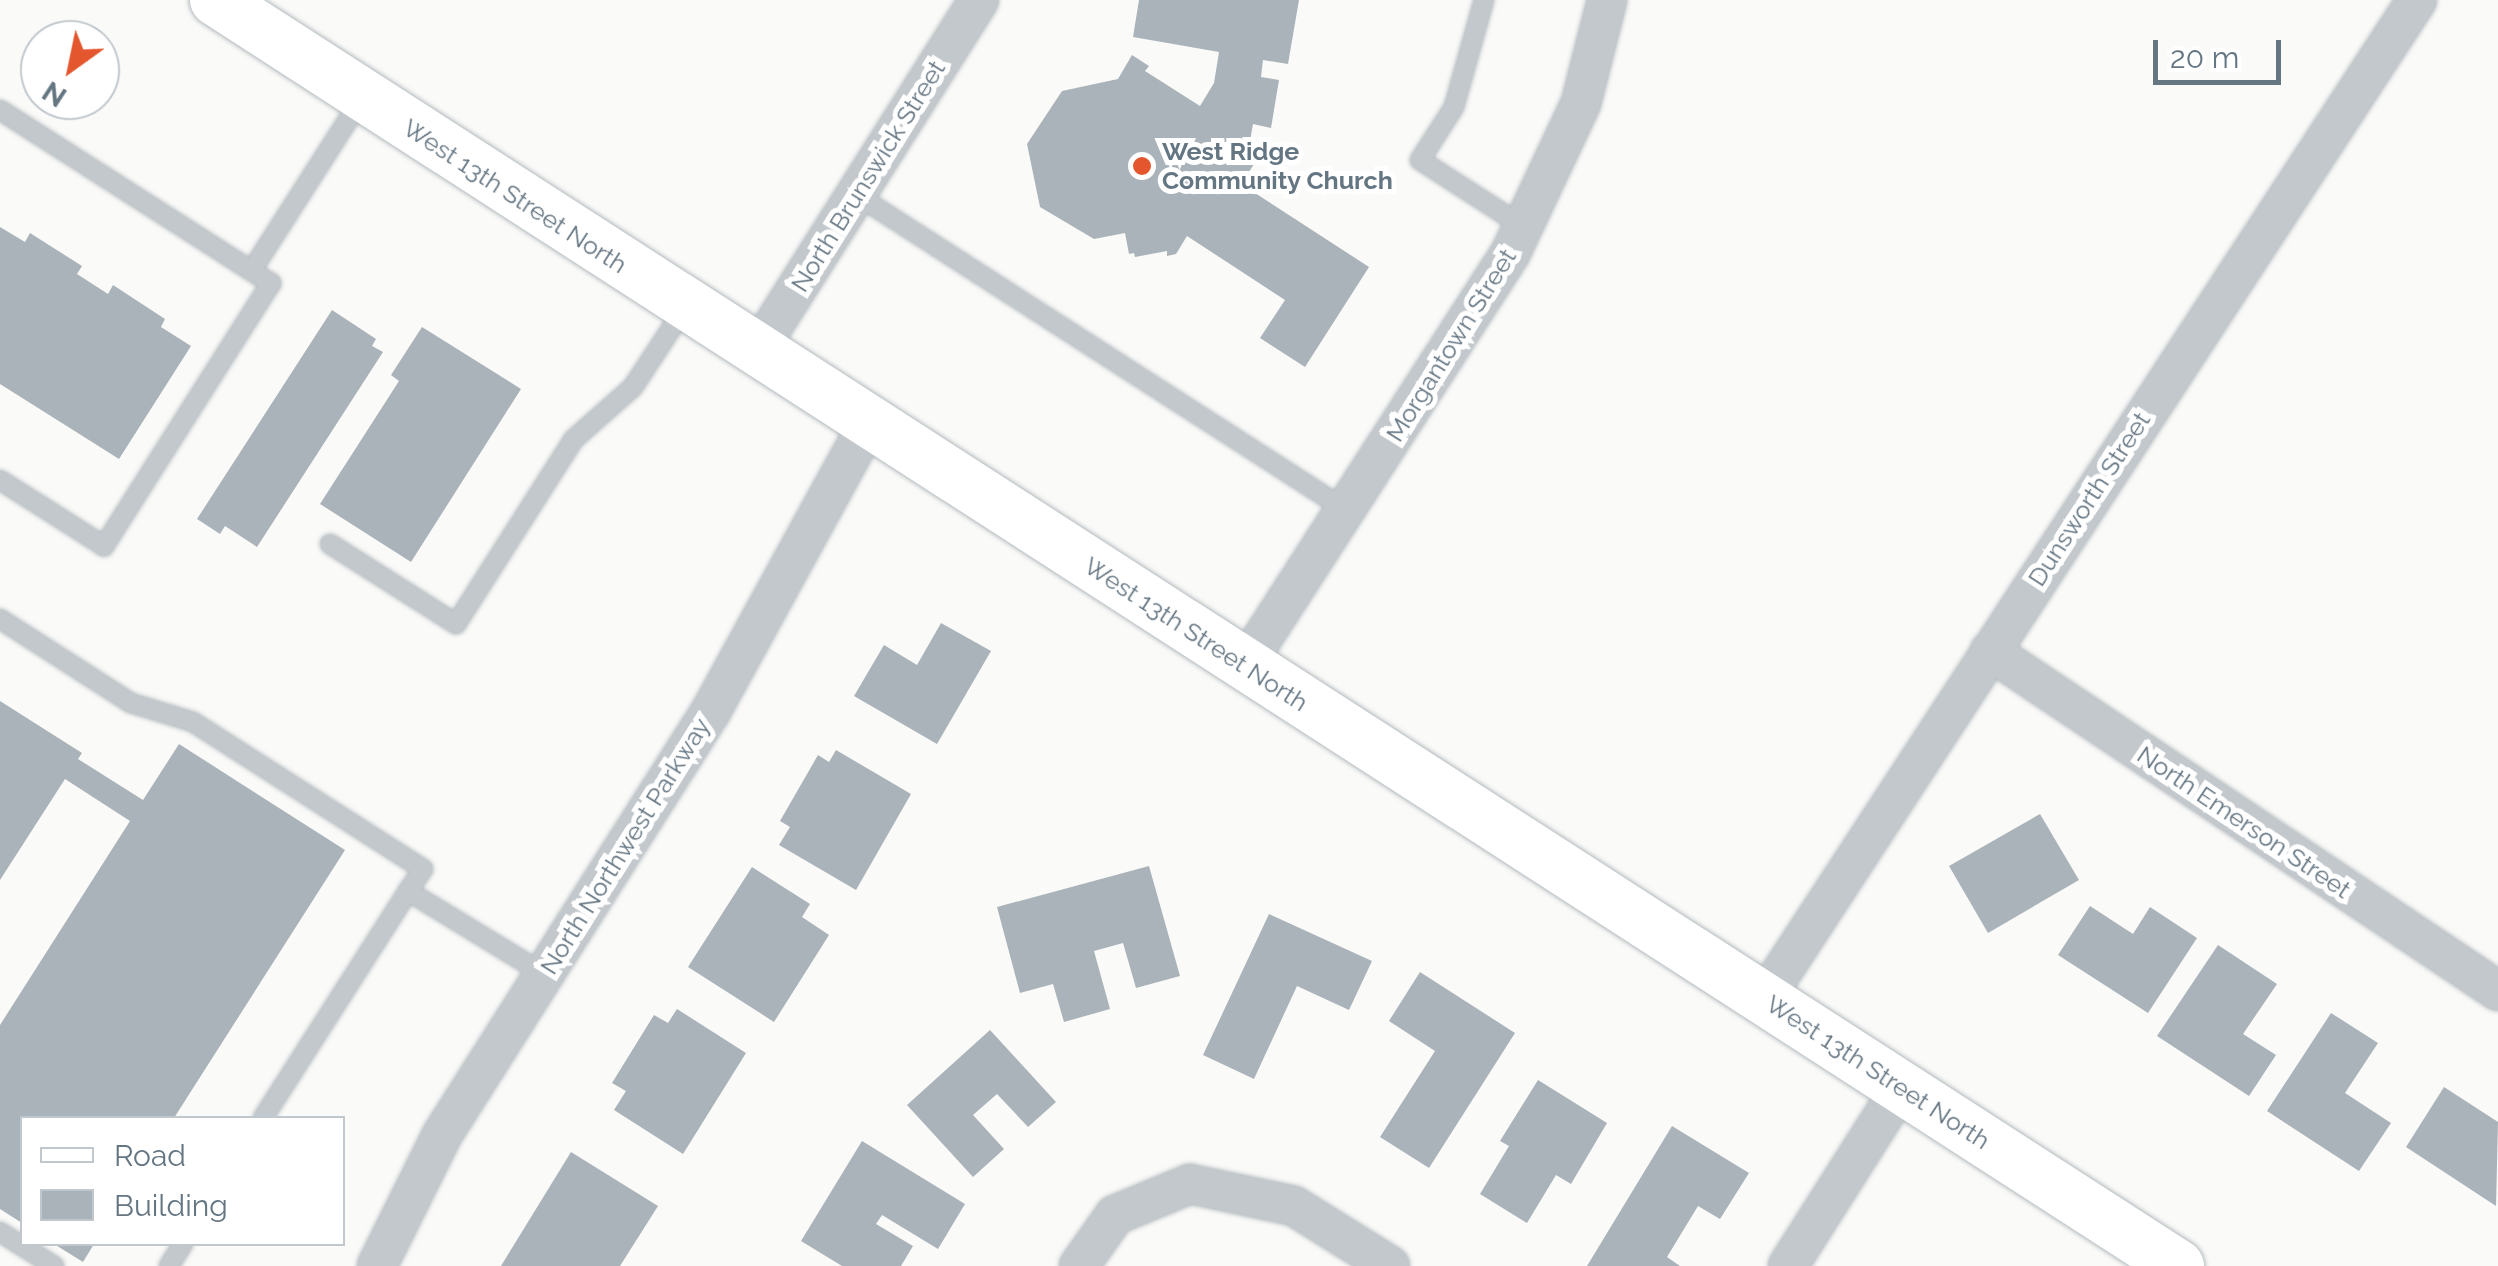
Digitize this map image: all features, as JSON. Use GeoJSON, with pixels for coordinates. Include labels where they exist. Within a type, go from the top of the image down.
{"type":"FeatureCollection","features":[{"type":"Feature","properties":{"kind":"street","name":"West 13th Street North"},"geometry":{"type":"LineString","coordinates":[[216,0],[2178,1266]]}},
{"type":"Feature","properties":{"kind":"street","name":"North Brunswick Street"},"geometry":{"type":"LineString","coordinates":[[757,351],[979,0]]}},
{"type":"Feature","properties":{"kind":"street","name":"Morgantown Street"},"geometry":{"type":"LineString","coordinates":[[1244,665],[1524,228],[1581,103],[1606,0]]}},
{"type":"Feature","properties":{"kind":"street","name":"Dunsworth Street"},"geometry":{"type":"LineString","coordinates":[[1764,999],[2417,0]]}},
{"type":"Feature","properties":{"kind":"street","name":"North Northwest Parkway"},"geometry":{"type":"LineString","coordinates":[[377,1266],[442,1134],[711,710],[869,423]]}},
{"type":"Feature","properties":{"kind":"street","name":"North Emerson Street"},"geometry":{"type":"LineString","coordinates":[[1990,651],[2498,991]]}},
{"type":"Feature","properties":{"kind":"street"},"geometry":{"type":"LineString","coordinates":[[1788,1266],[1901,1088]]}},
{"type":"Feature","properties":{"kind":"street"},"geometry":{"type":"LineString","coordinates":[[1079,1266],[1115,1215],[1190,1184],[1294,1206],[1390,1266]]}},
{"type":"Feature","properties":{"kind":"lane"},"geometry":{"type":"LineString","coordinates":[[1484,0],[1454,108],[1420,160],[1524,228]]}},
{"type":"Feature","properties":{"kind":"lane"},"geometry":{"type":"LineString","coordinates":[[252,270],[362,97]]}},
{"type":"Feature","properties":{"kind":"lane"},"geometry":{"type":"LineString","coordinates":[[0,110],[271,282],[104,546],[0,480]]}},
{"type":"Feature","properties":{"kind":"lane"},"geometry":{"type":"LineString","coordinates":[[855,194],[1346,510]]}},
{"type":"Feature","properties":{"kind":"lane"},"geometry":{"type":"LineString","coordinates":[[330,544],[456,624],[573,440],[633,387],[686,306]]}},
{"type":"Feature","properties":{"kind":"lane"},"geometry":{"type":"LineString","coordinates":[[0,619],[131,703],[193,722],[423,869],[264,1116]]}},
{"type":"Feature","properties":{"kind":"lane"},"geometry":{"type":"LineString","coordinates":[[408,891],[544,974]]}},
{"type":"Feature","properties":{"kind":"lane"},"geometry":{"type":"LineString","coordinates":[[22,1246],[54,1266]]}},
{"type":"Feature","properties":{"kind":"building","name":"West Ridge Community Church"},"geometry":{"type":"Polygon","coordinates":[[[1139,0],[1299,0],[1288,64],[1263,60],[1261,77],[1279,80],[1271,128],[1253,124],[1250,141],[1264,149],[1241,184],[1369,267],[1305,367],[1260,338],[1285,300],[1187,236],[1176,254],[1167,256],[1167,251],[1135,257],[1134,253],[1129,254],[1125,233],[1094,239],[1040,207],[1027,144],[1062,91],[1118,79],[1132,55],[1149,66],[1145,71],[1200,106],[1214,83],[1219,52],[1133,37],[1139,0]]]}},
{"type":"Feature","properties":{"kind":"building"},"geometry":{"type":"Polygon","coordinates":[[[0,227],[25,242],[30,233],[82,266],[77,274],[108,294],[113,285],[165,319],[161,327],[191,346],[119,459],[0,384],[0,227]]]}},
{"type":"Feature","properties":{"kind":"building"},"geometry":{"type":"Polygon","coordinates":[[[332,310],[376,339],[372,346],[383,352],[257,547],[225,526],[220,534],[197,519],[332,310]]]}},
{"type":"Feature","properties":{"kind":"building"},"geometry":{"type":"Polygon","coordinates":[[[422,327],[521,389],[411,562],[320,504],[399,381],[391,375],[422,327]]]}},
{"type":"Feature","properties":{"kind":"building"},"geometry":{"type":"Polygon","coordinates":[[[941,623],[991,651],[937,744],[854,696],[884,645],[917,665],[941,623]]]}},
{"type":"Feature","properties":{"kind":"building"},"geometry":{"type":"Polygon","coordinates":[[[0,701],[82,753],[78,759],[143,800],[179,744],[345,850],[175,1116],[20,1116],[20,1222],[0,1209],[0,1025],[130,821],[65,779],[0,880],[0,701]]]}},
{"type":"Feature","properties":{"kind":"building"},"geometry":{"type":"Polygon","coordinates":[[[836,750],[911,794],[856,890],[779,845],[790,827],[780,821],[818,755],[829,762],[836,750]]]}},
{"type":"Feature","properties":{"kind":"building"},"geometry":{"type":"Polygon","coordinates":[[[2040,814],[2079,880],[1988,933],[1949,866],[2040,814]]]}},
{"type":"Feature","properties":{"kind":"building"},"geometry":{"type":"Polygon","coordinates":[[[1149,866],[1180,976],[1136,988],[1123,943],[1094,951],[1110,1009],[1064,1022],[1053,984],[1020,993],[997,907],[1149,866]]]}},
{"type":"Feature","properties":{"kind":"building"},"geometry":{"type":"Polygon","coordinates":[[[752,867],[810,904],[802,917],[829,935],[774,1022],[688,967],[752,867]]]}},
{"type":"Feature","properties":{"kind":"building"},"geometry":{"type":"Polygon","coordinates":[[[2090,906],[2133,934],[2150,907],[2197,938],[2148,1013],[2058,955],[2090,906]]]}},
{"type":"Feature","properties":{"kind":"building"},"geometry":{"type":"Polygon","coordinates":[[[1269,914],[1372,961],[1349,1010],[1297,986],[1254,1079],[1203,1055],[1269,914]]]}},
{"type":"Feature","properties":{"kind":"building"},"geometry":{"type":"Polygon","coordinates":[[[2218,945],[2277,984],[2243,1034],[2276,1055],[2249,1096],[2157,1036],[2218,945]]]}},
{"type":"Feature","properties":{"kind":"building"},"geometry":{"type":"Polygon","coordinates":[[[1420,972],[1515,1033],[1429,1168],[1380,1137],[1435,1051],[1389,1021],[1420,972]]]}},
{"type":"Feature","properties":{"kind":"building"},"geometry":{"type":"Polygon","coordinates":[[[677,1009],[746,1053],[683,1154],[614,1110],[626,1091],[612,1083],[654,1015],[668,1023],[677,1009]]]}},
{"type":"Feature","properties":{"kind":"building"},"geometry":{"type":"Polygon","coordinates":[[[2331,1013],[2378,1043],[2345,1093],[2391,1123],[2359,1171],[2267,1111],[2331,1013]]]}},
{"type":"Feature","properties":{"kind":"building"},"geometry":{"type":"Polygon","coordinates":[[[990,1030],[1056,1102],[1028,1127],[997,1094],[973,1115],[1004,1149],[973,1177],[907,1105],[990,1030]]]}},
{"type":"Feature","properties":{"kind":"building"},"geometry":{"type":"Polygon","coordinates":[[[1538,1080],[1607,1123],[1571,1184],[1556,1175],[1527,1223],[1480,1194],[1509,1146],[1500,1141],[1538,1080]]]}},
{"type":"Feature","properties":{"kind":"building"},"geometry":{"type":"Polygon","coordinates":[[[2444,1087],[2498,1122],[2496,1206],[2406,1147],[2444,1087]]]}},
{"type":"Feature","properties":{"kind":"building"},"geometry":{"type":"Polygon","coordinates":[[[1672,1126],[1749,1173],[1720,1219],[1698,1206],[1667,1257],[1680,1266],[1587,1266],[1672,1126]]]}},
{"type":"Feature","properties":{"kind":"building"},"geometry":{"type":"Polygon","coordinates":[[[862,1141],[965,1204],[938,1249],[882,1215],[876,1224],[913,1246],[901,1266],[842,1266],[801,1241],[862,1141]]]}},
{"type":"Feature","properties":{"kind":"building"},"geometry":{"type":"Polygon","coordinates":[[[571,1152],[658,1206],[620,1266],[501,1266],[571,1152]]]}},
{"type":"Feature","properties":{"kind":"building"},"geometry":{"type":"Polygon","coordinates":[[[57,1246],[93,1246],[83,1262],[57,1246]]]}},
{"type":"Feature","properties":{"kind":"place","name":"West Ridge Community Church"},"geometry":{"type":"Point","coordinates":[1142,166]}}]}
